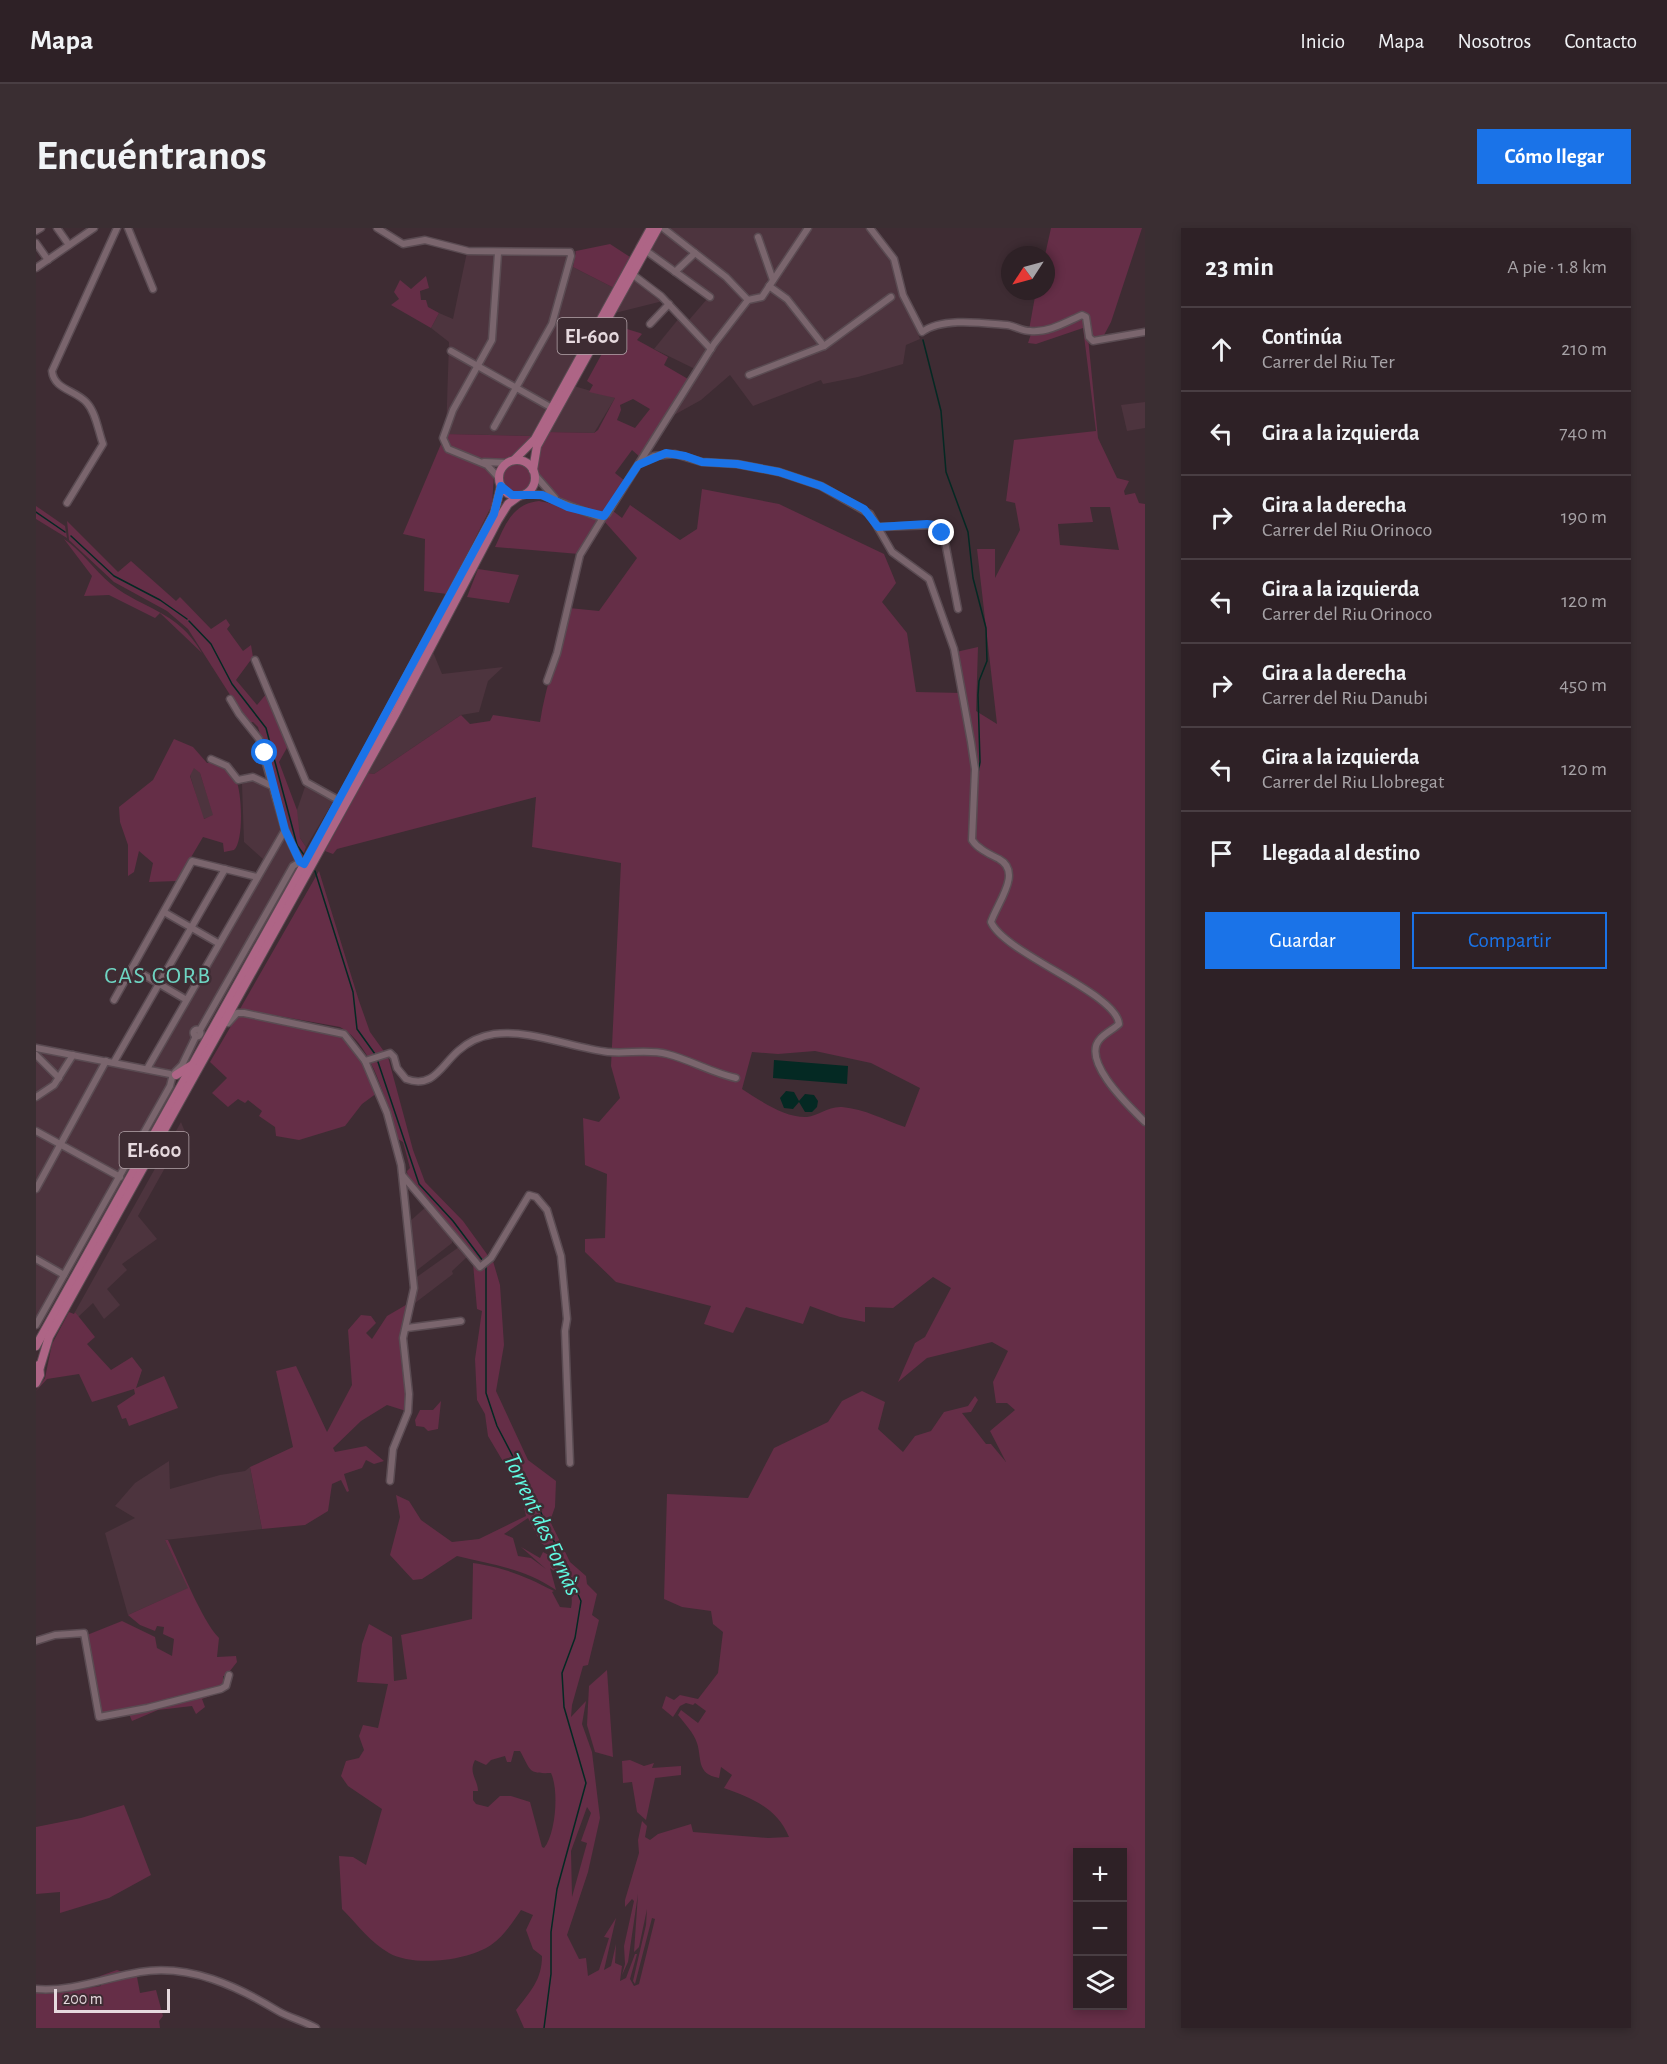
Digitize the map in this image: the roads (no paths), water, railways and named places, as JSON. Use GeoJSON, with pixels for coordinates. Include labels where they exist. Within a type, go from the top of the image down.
{"type":"FeatureCollection","features":[{"type":"Feature","properties":{"kind":"main road","name":"EI-600"},"geometry":{"type":"LineString","coordinates":[[36,1346],[498,520],[508,504],[532,488],[537,446],[645,250],[652,229]]}},
{"type":"Feature","properties":{"kind":"main road","name":"EI-600"},"geometry":{"type":"LineString","coordinates":[[36,1383],[40,1375],[38,1364],[49,1338],[240,994],[305,864],[494,514],[501,469],[532,443],[652,229]]}},
{"type":"Feature","properties":{"kind":"main road"},"geometry":{"type":"LineString","coordinates":[[511,462],[525,462],[534,473]]}},
{"type":"Feature","properties":{"kind":"main road"},"geometry":{"type":"LineString","coordinates":[[500,482],[508,494],[522,495]]}},
{"type":"Feature","properties":{"kind":"main road"},"geometry":{"type":"LineString","coordinates":[[179,1091],[173,1075],[194,1064]]}},
{"type":"Feature","properties":{"kind":"street"},"geometry":{"type":"LineString","coordinates":[[36,231],[41,228]]}},
{"type":"Feature","properties":{"kind":"street"},"geometry":{"type":"LineString","coordinates":[[57,228],[69,245]]}},
{"type":"Feature","properties":{"kind":"street"},"geometry":{"type":"LineString","coordinates":[[67,502],[103,444],[92,410],[85,400],[58,384],[52,371],[117,228]]}},
{"type":"Feature","properties":{"kind":"street"},"geometry":{"type":"LineString","coordinates":[[128,228],[153,289]]}},
{"type":"Feature","properties":{"kind":"street"},"geometry":{"type":"LineString","coordinates":[[377,228],[403,244],[425,240],[468,251],[570,252],[571,256],[552,324],[494,427]]}},
{"type":"Feature","properties":{"kind":"street"},"geometry":{"type":"LineString","coordinates":[[663,228],[726,277],[748,300]]}},
{"type":"Feature","properties":{"kind":"street"},"geometry":{"type":"LineString","coordinates":[[547,681],[557,653],[580,555],[642,462],[644,453],[711,349],[748,300],[762,297],[808,228]]}},
{"type":"Feature","properties":{"kind":"street"},"geometry":{"type":"LineString","coordinates":[[870,228],[894,259],[903,295],[922,332],[932,325],[963,323],[1007,326],[1029,332],[1044,330],[1082,315],[1086,317],[1089,337],[1093,341],[1145,332]]}},
{"type":"Feature","properties":{"kind":"street"},"geometry":{"type":"LineString","coordinates":[[36,267],[91,229]]}},
{"type":"Feature","properties":{"kind":"street"},"geometry":{"type":"LineString","coordinates":[[758,237],[773,280]]}},
{"type":"Feature","properties":{"kind":"street"},"geometry":{"type":"LineString","coordinates":[[36,243],[48,260]]}},
{"type":"Feature","properties":{"kind":"street"},"geometry":{"type":"LineString","coordinates":[[645,250],[710,297]]}},
{"type":"Feature","properties":{"kind":"street"},"geometry":{"type":"LineString","coordinates":[[498,253],[492,340],[453,410],[443,438],[448,449],[492,468],[500,482]]}},
{"type":"Feature","properties":{"kind":"street"},"geometry":{"type":"LineString","coordinates":[[675,272],[695,253]]}},
{"type":"Feature","properties":{"kind":"street"},"geometry":{"type":"LineString","coordinates":[[632,274],[669,304],[711,349]]}},
{"type":"Feature","properties":{"kind":"street"},"geometry":{"type":"LineString","coordinates":[[769,286],[787,299],[824,346]]}},
{"type":"Feature","properties":{"kind":"street"},"geometry":{"type":"LineString","coordinates":[[749,375],[824,346],[891,297]]}},
{"type":"Feature","properties":{"kind":"street"},"geometry":{"type":"LineString","coordinates":[[650,324],[669,304]]}},
{"type":"Feature","properties":{"kind":"street"},"geometry":{"type":"LineString","coordinates":[[451,351],[552,408]]}},
{"type":"Feature","properties":{"kind":"street"},"geometry":{"type":"LineString","coordinates":[[642,462],[654,456],[671,454],[702,462],[737,464],[779,472],[832,490],[870,514],[892,552],[928,579],[954,649],[975,769],[972,840],[976,846],[1005,862],[1009,868],[1009,879],[994,915],[993,926],[1007,939],[1062,973],[1115,1012],[1119,1024],[1100,1038],[1096,1045],[1100,1066],[1110,1086],[1145,1122]]}},
{"type":"Feature","properties":{"kind":"street"},"geometry":{"type":"LineString","coordinates":[[479,461],[511,462]]}},
{"type":"Feature","properties":{"kind":"street"},"geometry":{"type":"LineString","coordinates":[[534,473],[560,502]]}},
{"type":"Feature","properties":{"kind":"street"},"geometry":{"type":"LineString","coordinates":[[522,495],[542,495],[604,516]]}},
{"type":"Feature","properties":{"kind":"street"},"geometry":{"type":"LineString","coordinates":[[878,527],[935,525],[945,542],[958,609]]}},
{"type":"Feature","properties":{"kind":"street"},"geometry":{"type":"LineString","coordinates":[[255,660],[306,782],[340,801]]}},
{"type":"Feature","properties":{"kind":"street"},"geometry":{"type":"LineString","coordinates":[[36,1325],[170,1086],[173,1075],[182,1065],[293,866],[305,864],[285,830],[259,739],[230,699]]}},
{"type":"Feature","properties":{"kind":"street"},"geometry":{"type":"LineString","coordinates":[[211,759],[227,766],[238,780],[253,777],[272,786]]}},
{"type":"Feature","properties":{"kind":"street"},"geometry":{"type":"LineString","coordinates":[[148,1066],[285,830]]}},
{"type":"Feature","properties":{"kind":"street"},"geometry":{"type":"LineString","coordinates":[[114,1000],[192,861],[257,877]]}},
{"type":"Feature","properties":{"kind":"street"},"geometry":{"type":"LineString","coordinates":[[114,1062],[225,869]]}},
{"type":"Feature","properties":{"kind":"street"},"geometry":{"type":"LineString","coordinates":[[164,912],[218,943]]}},
{"type":"Feature","properties":{"kind":"street"},"geometry":{"type":"LineString","coordinates":[[236,965],[242,967],[250,962]]}},
{"type":"Feature","properties":{"kind":"street"},"geometry":{"type":"LineString","coordinates":[[132,968],[185,999]]}},
{"type":"Feature","properties":{"kind":"street"},"geometry":{"type":"LineString","coordinates":[[240,994],[239,1007],[244,1013]]}},
{"type":"Feature","properties":{"kind":"street"},"geometry":{"type":"LineString","coordinates":[[212,1044],[231,1017],[237,1013],[244,1013],[340,1032],[368,1061],[387,1113],[402,1175],[414,1288],[403,1353],[409,1394],[408,1412],[393,1449],[390,1481]]}},
{"type":"Feature","properties":{"kind":"street"},"geometry":{"type":"LineString","coordinates":[[368,1061],[388,1053],[394,1057],[406,1079],[424,1081],[440,1073],[453,1056],[468,1043],[483,1036],[510,1034],[604,1052],[665,1054],[703,1069],[736,1078]]}},
{"type":"Feature","properties":{"kind":"street"},"geometry":{"type":"LineString","coordinates":[[36,1048],[148,1066],[173,1075]]}},
{"type":"Feature","properties":{"kind":"street"},"geometry":{"type":"LineString","coordinates":[[36,1055],[59,1078]]}},
{"type":"Feature","properties":{"kind":"street"},"geometry":{"type":"LineString","coordinates":[[36,1097],[53,1087],[73,1055]]}},
{"type":"Feature","properties":{"kind":"street"},"geometry":{"type":"LineString","coordinates":[[36,1189],[106,1061]]}},
{"type":"Feature","properties":{"kind":"street"},"geometry":{"type":"LineString","coordinates":[[36,1131],[120,1177]]}},
{"type":"Feature","properties":{"kind":"street"},"geometry":{"type":"LineString","coordinates":[[402,1175],[480,1267],[491,1258],[529,1195],[536,1197],[547,1210],[561,1256],[567,1319],[565,1331],[570,1463]]}},
{"type":"Feature","properties":{"kind":"street"},"geometry":{"type":"LineString","coordinates":[[36,1259],[64,1275]]}},
{"type":"Feature","properties":{"kind":"street"},"geometry":{"type":"LineString","coordinates":[[70,1267],[79,1271]]}},
{"type":"Feature","properties":{"kind":"street"},"geometry":{"type":"LineString","coordinates":[[407,1328],[460,1321]]}},
{"type":"Feature","properties":{"kind":"street"},"geometry":{"type":"LineString","coordinates":[[36,1641],[54,1635],[84,1633],[99,1717],[147,1708],[222,1689],[226,1686],[229,1675]]}},
{"type":"Feature","properties":{"kind":"street"},"geometry":{"type":"LineString","coordinates":[[36,1989],[50,1990],[103,1982],[141,1972],[188,1972],[245,1991],[316,2028]]}},
{"type":"Feature","properties":{"kind":"waterway"},"geometry":{"type":"LineString","coordinates":[[923,340],[941,411],[946,472],[968,532],[973,578],[986,628],[987,661],[979,681],[978,695],[980,762],[978,773]]}},
{"type":"Feature","properties":{"kind":"waterway","name":"Torrent des Fornàs"},"geometry":{"type":"LineString","coordinates":[[36,512],[65,532]]}},
{"type":"Feature","properties":{"kind":"waterway","name":"Torrent des Fornàs"},"geometry":{"type":"LineString","coordinates":[[71,536],[114,576],[160,600],[187,619]]}},
{"type":"Feature","properties":{"kind":"waterway","name":"Torrent des Fornàs"},"geometry":{"type":"LineString","coordinates":[[189,621],[211,644],[232,684],[266,728],[297,845]]}},
{"type":"Feature","properties":{"kind":"waterway","name":"Torrent des Fornàs"},"geometry":{"type":"LineString","coordinates":[[292,838],[304,855]]}},
{"type":"Feature","properties":{"kind":"waterway","name":"Torrent des Fornàs"},"geometry":{"type":"LineString","coordinates":[[315,871],[353,992],[357,1029],[375,1054]]}},
{"type":"Feature","properties":{"kind":"waterway","name":"Torrent des Fornàs"},"geometry":{"type":"LineString","coordinates":[[377,1059],[419,1184],[453,1221],[483,1261]]}},
{"type":"Feature","properties":{"kind":"waterway","name":"Torrent des Fornàs"},"geometry":{"type":"LineString","coordinates":[[486,1266],[486,1393],[497,1426],[533,1495],[581,1601],[575,1638],[562,1673],[564,1707],[586,1783],[557,1889],[551,1932],[551,1974],[544,2028]]}},
{"type":"Feature","properties":{"kind":"district","name":"CAS CORB"},"geometry":{"type":"Point","coordinates":[158,975]}}]}
